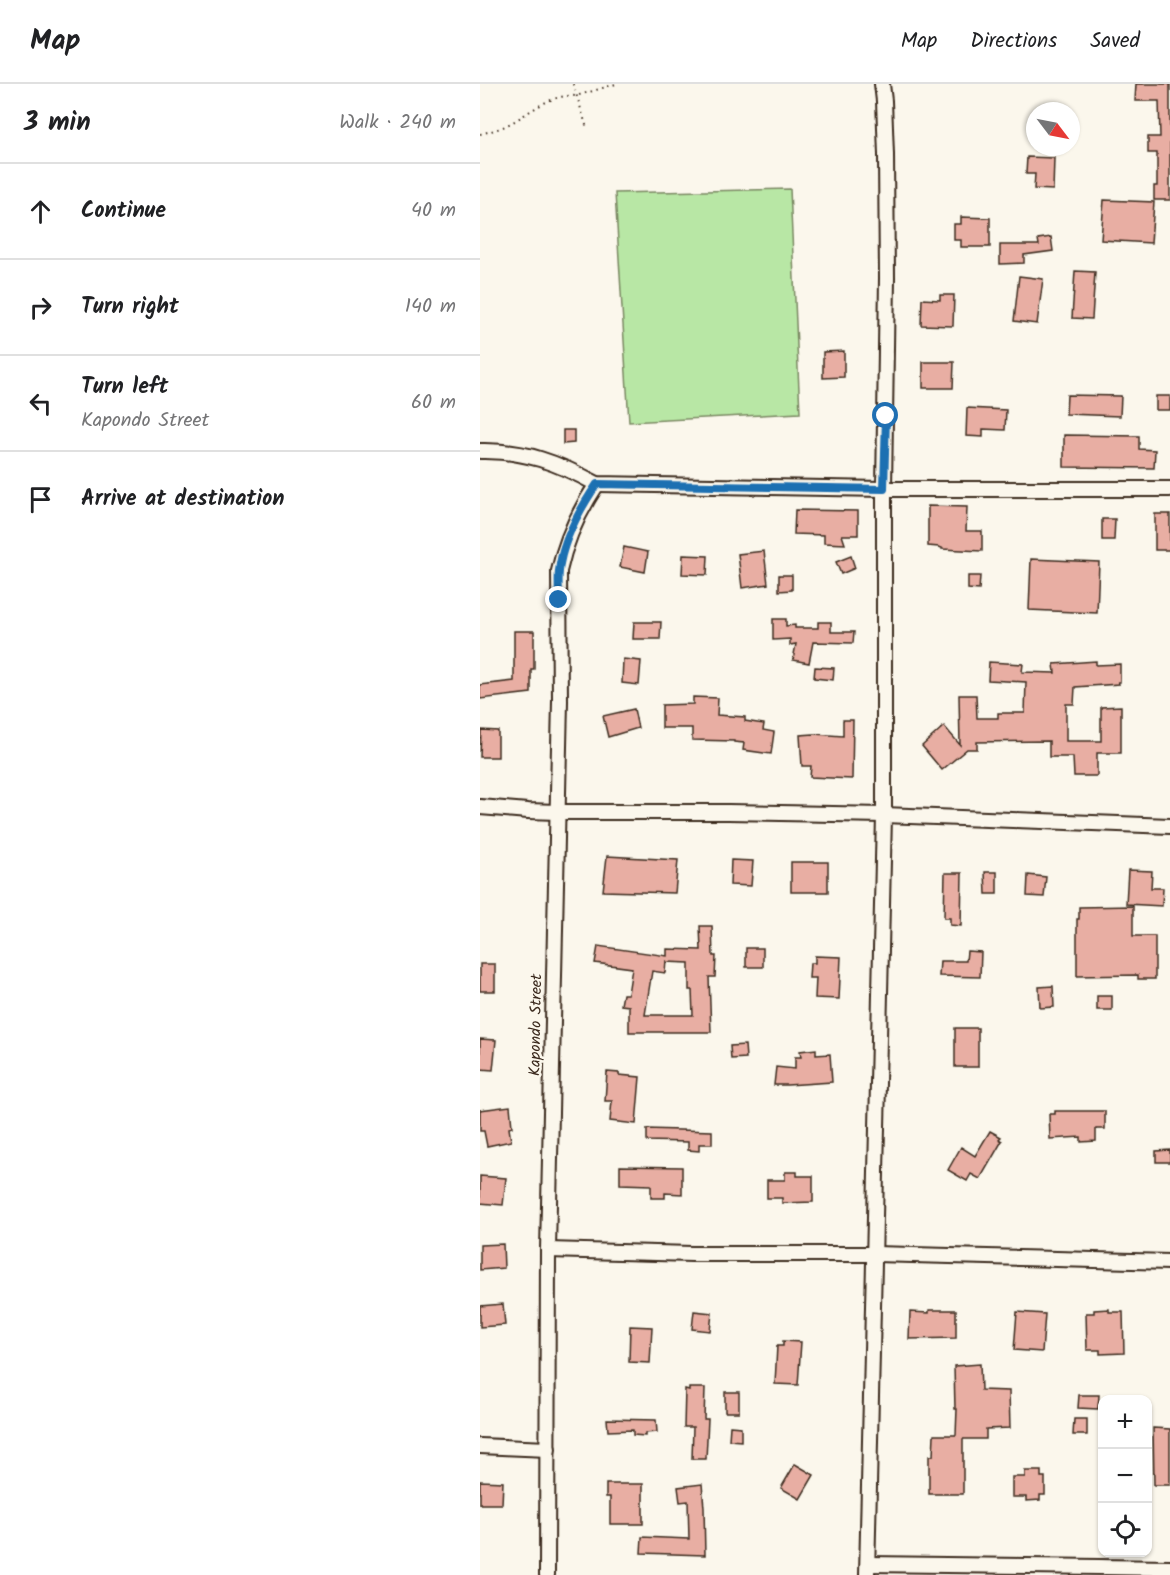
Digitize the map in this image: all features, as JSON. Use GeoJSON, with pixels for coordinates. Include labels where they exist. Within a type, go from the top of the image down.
{"type":"FeatureCollection","features":[{"type":"Feature","properties":{"kind":"street"},"geometry":{"type":"LineString","coordinates":[[882,84],[887,200],[884,815],[868,1569],[1170,1568]]}},
{"type":"Feature","properties":{"kind":"street"},"geometry":{"type":"LineString","coordinates":[[480,451],[528,455],[568,468],[597,484],[884,489],[1170,489]]}},
{"type":"Feature","properties":{"kind":"street","name":"Kapondo Street"},"geometry":{"type":"LineString","coordinates":[[547,1575],[548,1250],[560,701],[559,571],[563,550],[570,532],[597,484]]}},
{"type":"Feature","properties":{"kind":"street"},"geometry":{"type":"LineString","coordinates":[[480,807],[556,812],[884,815],[1170,826]]}},
{"type":"Feature","properties":{"kind":"street"},"geometry":{"type":"LineString","coordinates":[[548,1250],[692,1254],[875,1254],[1170,1262]]}},
{"type":"Feature","properties":{"kind":"street"},"geometry":{"type":"LineString","coordinates":[[480,1446],[548,1449]]}},
{"type":"Feature","properties":{"kind":"path"},"geometry":{"type":"LineString","coordinates":[[573,84],[587,128]]}},
{"type":"Feature","properties":{"kind":"path"},"geometry":{"type":"LineString","coordinates":[[480,134],[504,126],[552,100],[570,95],[576,96],[616,84]]}},
{"type":"Feature","properties":{"kind":"green space"},"geometry":{"type":"Polygon","coordinates":[[[790,189],[800,413],[629,422],[615,193],[790,189]]]}},
{"type":"Feature","properties":{"kind":"building"},"geometry":{"type":"Polygon","coordinates":[[[1136,84],[1170,84],[1170,200],[1154,200],[1154,186],[1157,186],[1157,153],[1148,153],[1148,137],[1160,137],[1159,101],[1135,101],[1136,84]]]}},
{"type":"Feature","properties":{"kind":"building"},"geometry":{"type":"Polygon","coordinates":[[[1027,157],[1054,158],[1053,190],[1034,189],[1035,174],[1026,174],[1027,157]]]}},
{"type":"Feature","properties":{"kind":"building"},"geometry":{"type":"Polygon","coordinates":[[[1104,200],[1154,202],[1151,243],[1101,240],[1104,200]]]}},
{"type":"Feature","properties":{"kind":"building"},"geometry":{"type":"Polygon","coordinates":[[[961,217],[990,218],[990,247],[961,247],[961,240],[954,240],[954,224],[961,224],[961,217]]]}},
{"type":"Feature","properties":{"kind":"building"},"geometry":{"type":"Polygon","coordinates":[[[1051,237],[1053,251],[1024,255],[1024,263],[1000,264],[1000,245],[1039,245],[1038,239],[1051,237]]]}},
{"type":"Feature","properties":{"kind":"building"},"geometry":{"type":"Polygon","coordinates":[[[1075,271],[1095,272],[1092,319],[1072,318],[1075,271]]]}},
{"type":"Feature","properties":{"kind":"building"},"geometry":{"type":"Polygon","coordinates":[[[1019,276],[1043,279],[1037,324],[1014,321],[1019,276]]]}},
{"type":"Feature","properties":{"kind":"building"},"geometry":{"type":"Polygon","coordinates":[[[940,295],[954,295],[953,326],[921,325],[922,299],[940,300],[940,295]]]}},
{"type":"Feature","properties":{"kind":"building"},"geometry":{"type":"Polygon","coordinates":[[[844,351],[844,377],[823,378],[823,352],[844,351]]]}},
{"type":"Feature","properties":{"kind":"building"},"geometry":{"type":"Polygon","coordinates":[[[923,362],[954,362],[953,388],[923,388],[923,362]]]}},
{"type":"Feature","properties":{"kind":"building"},"geometry":{"type":"Polygon","coordinates":[[[1067,395],[1121,396],[1120,416],[1066,414],[1067,395]]]}},
{"type":"Feature","properties":{"kind":"building"},"geometry":{"type":"Polygon","coordinates":[[[1156,396],[1170,396],[1170,410],[1156,410],[1156,396]]]}},
{"type":"Feature","properties":{"kind":"building"},"geometry":{"type":"Polygon","coordinates":[[[967,408],[1006,410],[1005,430],[983,429],[983,437],[966,436],[967,408]]]}},
{"type":"Feature","properties":{"kind":"building"},"geometry":{"type":"Polygon","coordinates":[[[563,430],[574,430],[574,443],[563,444],[563,430]]]}},
{"type":"Feature","properties":{"kind":"building"},"geometry":{"type":"Polygon","coordinates":[[[1064,435],[1139,436],[1139,449],[1155,450],[1154,468],[1064,467],[1064,435]]]}},
{"type":"Feature","properties":{"kind":"building"},"geometry":{"type":"Polygon","coordinates":[[[928,506],[967,507],[966,531],[982,531],[982,551],[928,546],[928,506]]]}},
{"type":"Feature","properties":{"kind":"building"},"geometry":{"type":"Polygon","coordinates":[[[795,510],[858,511],[858,535],[842,535],[845,544],[824,543],[824,535],[794,534],[795,510]]]}},
{"type":"Feature","properties":{"kind":"building"},"geometry":{"type":"Polygon","coordinates":[[[1155,514],[1170,514],[1170,550],[1155,550],[1155,514]]]}},
{"type":"Feature","properties":{"kind":"building"},"geometry":{"type":"Polygon","coordinates":[[[1102,519],[1115,519],[1114,540],[1102,540],[1102,519]]]}},
{"type":"Feature","properties":{"kind":"building"},"geometry":{"type":"Polygon","coordinates":[[[624,547],[648,552],[645,572],[620,567],[624,547]]]}},
{"type":"Feature","properties":{"kind":"building"},"geometry":{"type":"Polygon","coordinates":[[[764,551],[768,584],[742,588],[738,554],[764,551]]]}},
{"type":"Feature","properties":{"kind":"building"},"geometry":{"type":"Polygon","coordinates":[[[683,555],[708,556],[707,575],[682,574],[683,555]]]}},
{"type":"Feature","properties":{"kind":"building"},"geometry":{"type":"Polygon","coordinates":[[[851,556],[855,568],[841,574],[836,562],[851,556]]]}},
{"type":"Feature","properties":{"kind":"building"},"geometry":{"type":"Polygon","coordinates":[[[1031,559],[1099,562],[1097,613],[1029,610],[1031,559]]]}},
{"type":"Feature","properties":{"kind":"building"},"geometry":{"type":"Polygon","coordinates":[[[779,575],[792,575],[792,590],[779,591],[779,575]]]}},
{"type":"Feature","properties":{"kind":"building"},"geometry":{"type":"Polygon","coordinates":[[[968,576],[980,576],[979,590],[968,589],[968,576]]]}},
{"type":"Feature","properties":{"kind":"building"},"geometry":{"type":"Polygon","coordinates":[[[773,619],[786,619],[786,626],[795,625],[795,628],[818,628],[818,622],[831,622],[831,632],[854,632],[853,643],[813,642],[809,663],[793,660],[796,644],[790,645],[790,639],[773,640],[773,619]]]}},
{"type":"Feature","properties":{"kind":"building"},"geometry":{"type":"Polygon","coordinates":[[[634,622],[661,622],[660,639],[633,639],[634,622]]]}},
{"type":"Feature","properties":{"kind":"building"},"geometry":{"type":"Polygon","coordinates":[[[514,631],[534,631],[534,669],[531,669],[531,693],[480,699],[480,685],[514,681],[514,631]]]}},
{"type":"Feature","properties":{"kind":"building"},"geometry":{"type":"Polygon","coordinates":[[[623,659],[641,661],[639,685],[622,683],[623,659]]]}},
{"type":"Feature","properties":{"kind":"building"},"geometry":{"type":"Polygon","coordinates":[[[1096,661],[1096,665],[1120,664],[1120,682],[1119,684],[1075,687],[1074,704],[1066,704],[1066,741],[1101,741],[1101,707],[1121,706],[1121,753],[1097,753],[1097,776],[1074,776],[1073,757],[1049,757],[1049,741],[977,742],[977,749],[967,749],[942,770],[922,746],[944,726],[960,745],[959,695],[976,695],[977,718],[998,718],[998,713],[1025,713],[1026,682],[988,680],[989,662],[1023,664],[1022,672],[1055,673],[1054,664],[1096,661]]]}},
{"type":"Feature","properties":{"kind":"building"},"geometry":{"type":"Polygon","coordinates":[[[815,667],[834,668],[833,680],[814,678],[815,667]]]}},
{"type":"Feature","properties":{"kind":"building"},"geometry":{"type":"Polygon","coordinates":[[[693,697],[718,698],[717,715],[745,717],[745,721],[764,724],[763,730],[774,732],[771,754],[743,750],[744,743],[734,741],[692,740],[692,728],[662,728],[662,705],[693,704],[693,697]]]}},
{"type":"Feature","properties":{"kind":"building"},"geometry":{"type":"Polygon","coordinates":[[[634,709],[638,728],[608,737],[603,716],[634,709]]]}},
{"type":"Feature","properties":{"kind":"building"},"geometry":{"type":"Polygon","coordinates":[[[843,720],[853,720],[852,779],[810,777],[811,766],[802,766],[800,735],[843,736],[843,720]]]}},
{"type":"Feature","properties":{"kind":"building"},"geometry":{"type":"Polygon","coordinates":[[[481,730],[498,731],[498,757],[480,757],[481,730]]]}},
{"type":"Feature","properties":{"kind":"building"},"geometry":{"type":"Polygon","coordinates":[[[607,856],[678,860],[675,893],[603,891],[607,856]]]}},
{"type":"Feature","properties":{"kind":"building"},"geometry":{"type":"Polygon","coordinates":[[[731,860],[753,861],[751,886],[730,885],[731,860]]]}},
{"type":"Feature","properties":{"kind":"building"},"geometry":{"type":"Polygon","coordinates":[[[791,862],[828,862],[828,892],[791,892],[791,862]]]}},
{"type":"Feature","properties":{"kind":"building"},"geometry":{"type":"Polygon","coordinates":[[[1128,870],[1152,871],[1151,888],[1163,888],[1162,906],[1126,904],[1128,870]]]}},
{"type":"Feature","properties":{"kind":"building"},"geometry":{"type":"Polygon","coordinates":[[[985,872],[997,872],[997,894],[986,894],[985,872]]]}},
{"type":"Feature","properties":{"kind":"building"},"geometry":{"type":"Polygon","coordinates":[[[945,873],[962,873],[961,926],[950,925],[950,918],[944,918],[945,873]]]}},
{"type":"Feature","properties":{"kind":"building"},"geometry":{"type":"Polygon","coordinates":[[[1028,875],[1046,877],[1044,897],[1027,896],[1028,875]]]}},
{"type":"Feature","properties":{"kind":"building"},"geometry":{"type":"Polygon","coordinates":[[[1133,906],[1133,936],[1155,936],[1155,979],[1138,979],[1138,975],[1077,976],[1079,907],[1133,906]]]}},
{"type":"Feature","properties":{"kind":"building"},"geometry":{"type":"Polygon","coordinates":[[[700,926],[712,926],[713,956],[716,956],[715,977],[709,977],[711,1032],[629,1032],[629,1006],[621,1005],[623,994],[628,994],[632,968],[595,963],[598,946],[667,956],[667,949],[701,950],[700,926]],[[666,960],[665,973],[652,971],[645,1015],[693,1015],[692,990],[689,990],[689,963],[666,962],[666,960]]]}},
{"type":"Feature","properties":{"kind":"building"},"geometry":{"type":"Polygon","coordinates":[[[746,948],[763,948],[763,967],[746,967],[746,948]]]}},
{"type":"Feature","properties":{"kind":"building"},"geometry":{"type":"Polygon","coordinates":[[[967,951],[981,952],[980,977],[939,976],[940,961],[966,961],[967,951]]]}},
{"type":"Feature","properties":{"kind":"building"},"geometry":{"type":"Polygon","coordinates":[[[815,956],[841,957],[839,999],[815,998],[816,978],[809,978],[810,963],[815,963],[815,956]]]}},
{"type":"Feature","properties":{"kind":"building"},"geometry":{"type":"Polygon","coordinates":[[[480,964],[495,964],[495,991],[480,991],[480,964]]]}},
{"type":"Feature","properties":{"kind":"building"},"geometry":{"type":"Polygon","coordinates":[[[1053,986],[1054,1007],[1040,1008],[1039,987],[1053,986]]]}},
{"type":"Feature","properties":{"kind":"building"},"geometry":{"type":"Polygon","coordinates":[[[1097,996],[1112,996],[1112,1010],[1097,1010],[1097,996]]]}},
{"type":"Feature","properties":{"kind":"building"},"geometry":{"type":"Polygon","coordinates":[[[955,1028],[978,1028],[978,1067],[955,1067],[955,1028]]]}},
{"type":"Feature","properties":{"kind":"building"},"geometry":{"type":"Polygon","coordinates":[[[480,1039],[496,1040],[493,1070],[480,1069],[480,1039]]]}},
{"type":"Feature","properties":{"kind":"building"},"geometry":{"type":"Polygon","coordinates":[[[745,1045],[746,1058],[731,1059],[730,1046],[745,1045]]]}},
{"type":"Feature","properties":{"kind":"building"},"geometry":{"type":"Polygon","coordinates":[[[816,1049],[816,1055],[830,1054],[832,1082],[774,1085],[776,1067],[795,1069],[795,1057],[801,1057],[800,1051],[816,1049]]]}},
{"type":"Feature","properties":{"kind":"building"},"geometry":{"type":"Polygon","coordinates":[[[607,1072],[640,1077],[636,1124],[610,1121],[612,1101],[605,1101],[607,1072]]]}},
{"type":"Feature","properties":{"kind":"building"},"geometry":{"type":"Polygon","coordinates":[[[510,1106],[511,1141],[487,1146],[484,1131],[480,1131],[480,1110],[510,1106]]]}},
{"type":"Feature","properties":{"kind":"building"},"geometry":{"type":"Polygon","coordinates":[[[1055,1111],[1105,1111],[1105,1129],[1096,1129],[1096,1141],[1081,1142],[1081,1137],[1050,1139],[1049,1114],[1055,1114],[1055,1111]]]}},
{"type":"Feature","properties":{"kind":"building"},"geometry":{"type":"Polygon","coordinates":[[[647,1129],[712,1131],[712,1144],[699,1144],[699,1151],[688,1150],[688,1142],[647,1141],[647,1129]]]}},
{"type":"Feature","properties":{"kind":"building"},"geometry":{"type":"Polygon","coordinates":[[[990,1131],[1001,1137],[999,1139],[1002,1141],[980,1179],[971,1174],[967,1181],[948,1170],[961,1147],[975,1156],[990,1131]]]}},
{"type":"Feature","properties":{"kind":"building"},"geometry":{"type":"Polygon","coordinates":[[[1170,1150],[1170,1162],[1156,1162],[1156,1151],[1170,1150]]]}},
{"type":"Feature","properties":{"kind":"building"},"geometry":{"type":"Polygon","coordinates":[[[620,1166],[682,1167],[682,1194],[665,1193],[665,1198],[651,1198],[651,1185],[620,1184],[620,1166]]]}},
{"type":"Feature","properties":{"kind":"building"},"geometry":{"type":"Polygon","coordinates":[[[785,1172],[797,1172],[797,1176],[813,1176],[813,1202],[782,1203],[782,1198],[767,1198],[767,1180],[785,1180],[785,1172]]]}},
{"type":"Feature","properties":{"kind":"building"},"geometry":{"type":"Polygon","coordinates":[[[480,1176],[506,1178],[503,1205],[480,1203],[480,1176]]]}},
{"type":"Feature","properties":{"kind":"building"},"geometry":{"type":"Polygon","coordinates":[[[503,1244],[504,1268],[480,1270],[480,1245],[503,1244]]]}},
{"type":"Feature","properties":{"kind":"building"},"geometry":{"type":"Polygon","coordinates":[[[503,1304],[505,1325],[480,1327],[480,1306],[503,1304]]]}},
{"type":"Feature","properties":{"kind":"building"},"geometry":{"type":"Polygon","coordinates":[[[1109,1309],[1109,1312],[1123,1312],[1124,1353],[1100,1354],[1100,1350],[1087,1350],[1086,1313],[1109,1309]]]}},
{"type":"Feature","properties":{"kind":"building"},"geometry":{"type":"Polygon","coordinates":[[[929,1310],[956,1310],[956,1338],[909,1339],[910,1312],[929,1313],[929,1310]]]}},
{"type":"Feature","properties":{"kind":"building"},"geometry":{"type":"Polygon","coordinates":[[[694,1311],[712,1313],[710,1331],[692,1329],[694,1311]]]}},
{"type":"Feature","properties":{"kind":"building"},"geometry":{"type":"Polygon","coordinates":[[[1017,1312],[1045,1314],[1042,1352],[1014,1350],[1017,1312]]]}},
{"type":"Feature","properties":{"kind":"building"},"geometry":{"type":"Polygon","coordinates":[[[630,1326],[652,1327],[650,1363],[629,1362],[630,1326]]]}},
{"type":"Feature","properties":{"kind":"building"},"geometry":{"type":"Polygon","coordinates":[[[783,1341],[801,1342],[798,1385],[775,1384],[777,1346],[783,1346],[783,1341]]]}},
{"type":"Feature","properties":{"kind":"building"},"geometry":{"type":"Polygon","coordinates":[[[980,1364],[981,1390],[1009,1391],[1010,1428],[986,1429],[986,1439],[963,1439],[963,1494],[929,1494],[929,1456],[933,1456],[934,1435],[956,1435],[954,1366],[980,1364]]]}},
{"type":"Feature","properties":{"kind":"building"},"geometry":{"type":"Polygon","coordinates":[[[689,1388],[705,1388],[704,1419],[708,1419],[706,1459],[692,1459],[693,1427],[684,1427],[685,1389],[689,1390],[689,1388]]]}},
{"type":"Feature","properties":{"kind":"building"},"geometry":{"type":"Polygon","coordinates":[[[725,1392],[739,1392],[739,1412],[725,1412],[725,1392]]]}},
{"type":"Feature","properties":{"kind":"building"},"geometry":{"type":"Polygon","coordinates":[[[1079,1395],[1098,1395],[1098,1409],[1078,1408],[1079,1395]]]}},
{"type":"Feature","properties":{"kind":"building"},"geometry":{"type":"Polygon","coordinates":[[[607,1419],[656,1420],[657,1432],[645,1433],[645,1436],[633,1435],[633,1430],[608,1431],[607,1419]]]}},
{"type":"Feature","properties":{"kind":"building"},"geometry":{"type":"Polygon","coordinates":[[[1074,1419],[1087,1419],[1087,1435],[1073,1435],[1074,1419]]]}},
{"type":"Feature","properties":{"kind":"building"},"geometry":{"type":"Polygon","coordinates":[[[730,1426],[741,1427],[741,1441],[729,1440],[730,1426]]]}},
{"type":"Feature","properties":{"kind":"building"},"geometry":{"type":"Polygon","coordinates":[[[1153,1428],[1170,1429],[1170,1485],[1154,1485],[1153,1428]]]}},
{"type":"Feature","properties":{"kind":"building"},"geometry":{"type":"Polygon","coordinates":[[[795,1464],[814,1475],[800,1499],[781,1488],[795,1464]]]}},
{"type":"Feature","properties":{"kind":"building"},"geometry":{"type":"Polygon","coordinates":[[[1025,1471],[1041,1471],[1041,1477],[1045,1477],[1045,1495],[1040,1495],[1040,1500],[1026,1501],[1026,1497],[1012,1497],[1012,1477],[1025,1477],[1025,1471]]]}},
{"type":"Feature","properties":{"kind":"building"},"geometry":{"type":"Polygon","coordinates":[[[480,1481],[503,1482],[502,1504],[480,1504],[480,1481]]]}},
{"type":"Feature","properties":{"kind":"building"},"geometry":{"type":"Polygon","coordinates":[[[606,1484],[643,1484],[643,1524],[610,1524],[610,1497],[606,1497],[606,1484]]]}},
{"type":"Feature","properties":{"kind":"building"},"geometry":{"type":"Polygon","coordinates":[[[702,1484],[705,1555],[641,1553],[642,1537],[689,1539],[688,1501],[680,1502],[678,1487],[702,1484]]]}},
{"type":"Feature","properties":{"kind":"route"},"geometry":{"type":"LineString","coordinates":[[559,600],[559,571],[563,550],[589,495],[597,484],[884,489],[886,416]]}}]}
